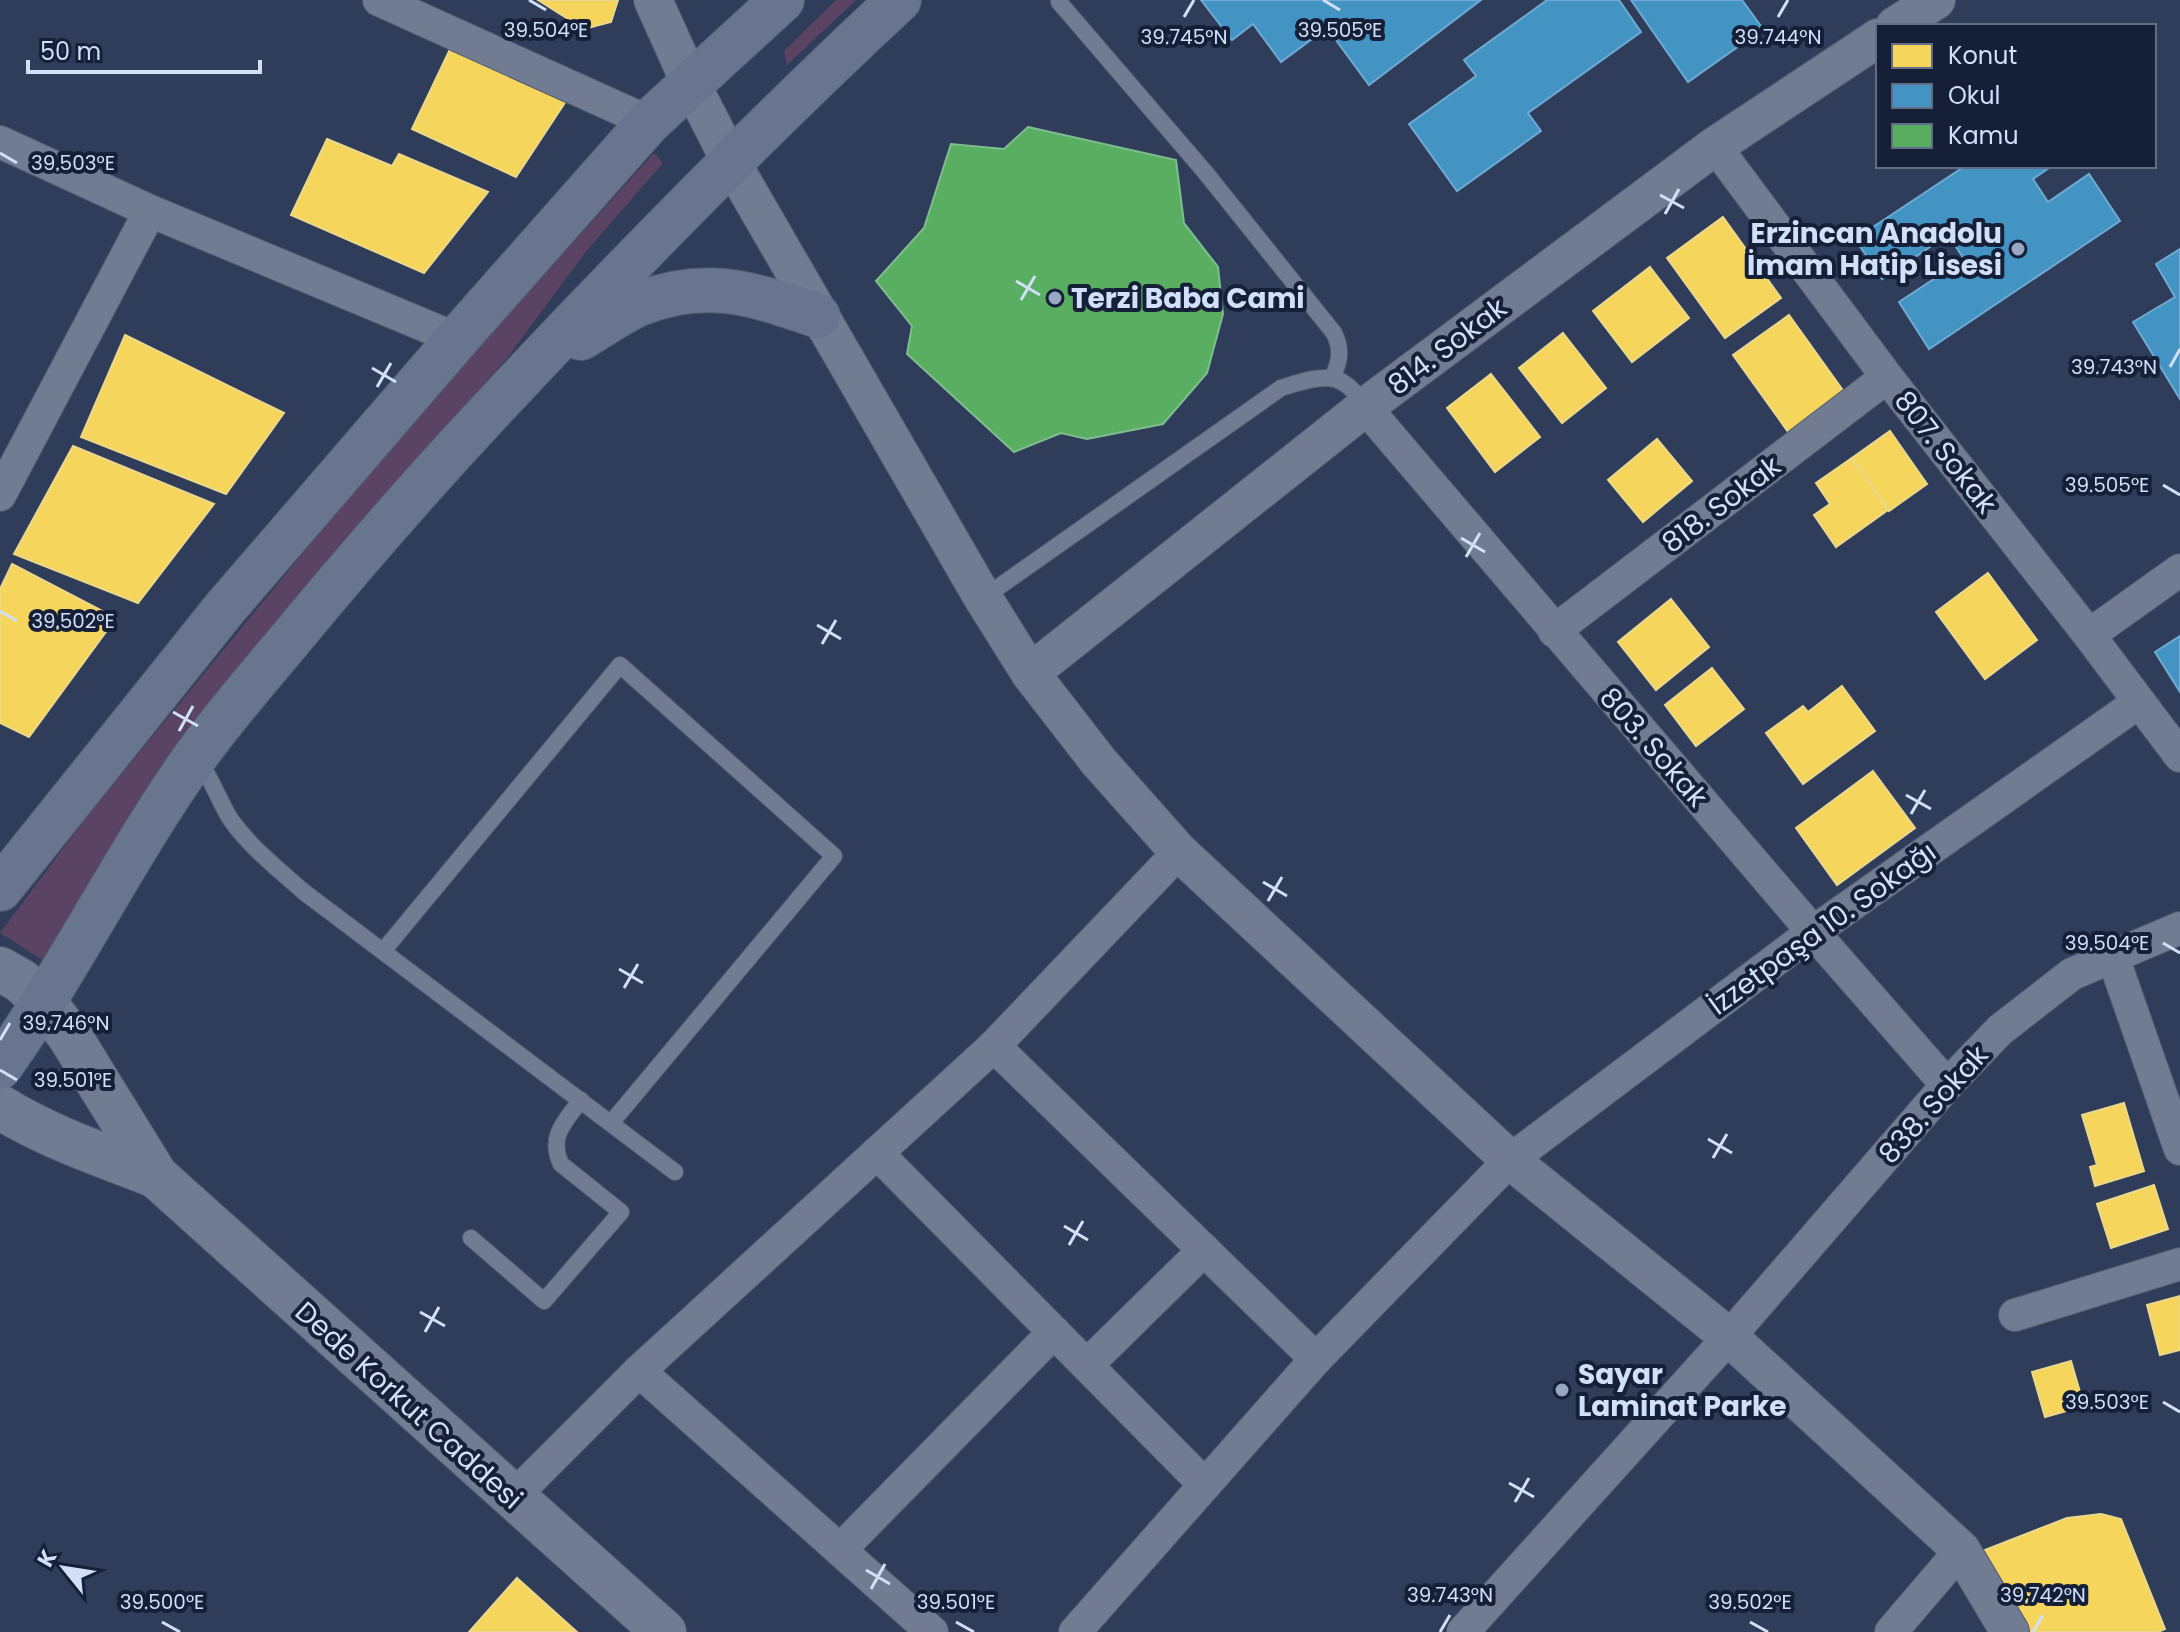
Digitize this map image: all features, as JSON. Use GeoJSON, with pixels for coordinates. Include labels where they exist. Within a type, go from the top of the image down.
{"type":"FeatureCollection","features":[{"type":"Feature","properties":{"kind":"main road"},"geometry":{"type":"LineString","coordinates":[[0,889],[225,608],[457,339],[649,122],[782,0]]}},
{"type":"Feature","properties":{"kind":"main road"},"geometry":{"type":"LineString","coordinates":[[0,1067],[44,1002],[134,852],[195,758],[237,703],[408,500],[530,368],[787,104],[899,0]]}},
{"type":"Feature","properties":{"kind":"main road"},"geometry":{"type":"LineString","coordinates":[[530,368],[638,304],[673,294],[702,290],[751,293],[818,316]]}},
{"type":"Feature","properties":{"kind":"main road","name":"Dede Korkut Caddesi"},"geometry":{"type":"LineString","coordinates":[[0,969],[21,981],[44,1002],[88,1064],[156,1176],[664,1632]]}},
{"type":"Feature","properties":{"kind":"main road","name":"Dede Korkut Caddesi"},"geometry":{"type":"LineString","coordinates":[[0,1107],[62,1139],[156,1176]]}},
{"type":"Feature","properties":{"kind":"street"},"geometry":{"type":"LineString","coordinates":[[379,0],[649,122]]}},
{"type":"Feature","properties":{"kind":"street"},"geometry":{"type":"LineString","coordinates":[[653,0],[731,162],[983,598],[1030,673],[1099,762],[1179,852],[1510,1160],[1729,1337],[1961,1550],[2010,1632]]}},
{"type":"Feature","properties":{"kind":"street"},"geometry":{"type":"LineString","coordinates":[[1898,24],[1936,0]]}},
{"type":"Feature","properties":{"kind":"street","name":"814. Sokak"},"geometry":{"type":"LineString","coordinates":[[1030,673],[1365,407],[1715,146],[1876,39]]}},
{"type":"Feature","properties":{"kind":"street"},"geometry":{"type":"LineString","coordinates":[[0,142],[150,211],[457,339]]}},
{"type":"Feature","properties":{"kind":"street","name":"807. Sokak"},"geometry":{"type":"LineString","coordinates":[[1715,146],[1887,377],[2180,756]]}},
{"type":"Feature","properties":{"kind":"street"},"geometry":{"type":"LineString","coordinates":[[4,478],[150,211]]}},
{"type":"Feature","properties":{"kind":"street","name":"818. Sokak"},"geometry":{"type":"LineString","coordinates":[[1554,631],[1887,377]]}},
{"type":"Feature","properties":{"kind":"street","name":"803. Sokak"},"geometry":{"type":"LineString","coordinates":[[1365,407],[1554,631],[1947,1085]]}},
{"type":"Feature","properties":{"kind":"street"},"geometry":{"type":"LineString","coordinates":[[2089,635],[2180,570]]}},
{"type":"Feature","properties":{"kind":"street","name":"İzzetpaşa 10. Sokağı"},"geometry":{"type":"LineString","coordinates":[[1075,1632],[1316,1359],[1510,1160],[1813,932],[2139,702]]}},
{"type":"Feature","properties":{"kind":"street"},"geometry":{"type":"LineString","coordinates":[[512,1498],[639,1371],[994,1046],[1179,852]]}},
{"type":"Feature","properties":{"kind":"street","name":"838. Sokak"},"geometry":{"type":"LineString","coordinates":[[1463,1632],[1729,1337],[1947,1085],[2000,1030],[2072,974],[2180,928]]}},
{"type":"Feature","properties":{"kind":"street"},"geometry":{"type":"LineString","coordinates":[[2113,957],[2180,1149]]}},
{"type":"Feature","properties":{"kind":"street"},"geometry":{"type":"LineString","coordinates":[[994,1046],[1316,1359]]}},
{"type":"Feature","properties":{"kind":"street"},"geometry":{"type":"LineString","coordinates":[[877,1153],[1205,1485]]}},
{"type":"Feature","properties":{"kind":"street"},"geometry":{"type":"LineString","coordinates":[[1087,1365],[1204,1250]]}},
{"type":"Feature","properties":{"kind":"street"},"geometry":{"type":"LineString","coordinates":[[2015,1315],[2180,1264]]}},
{"type":"Feature","properties":{"kind":"street"},"geometry":{"type":"LineString","coordinates":[[840,1550],[1054,1332]]}},
{"type":"Feature","properties":{"kind":"street"},"geometry":{"type":"LineString","coordinates":[[639,1371],[932,1632]]}},
{"type":"Feature","properties":{"kind":"street"},"geometry":{"type":"LineString","coordinates":[[1891,1632],[1961,1550]]}},
{"type":"Feature","properties":{"kind":"lane"},"geometry":{"type":"LineString","coordinates":[[1059,2],[1205,172],[1334,333],[1339,342],[1340,361],[1332,378]]}},
{"type":"Feature","properties":{"kind":"lane"},"geometry":{"type":"LineString","coordinates":[[983,598],[1281,388],[1322,376],[1332,378],[1351,388],[1365,407]]}},
{"type":"Feature","properties":{"kind":"lane"},"geometry":{"type":"LineString","coordinates":[[383,951],[620,665],[834,856],[611,1123]]}},
{"type":"Feature","properties":{"kind":"lane"},"geometry":{"type":"LineString","coordinates":[[195,758],[208,774],[229,817],[256,850],[304,892],[675,1172]]}},
{"type":"Feature","properties":{"kind":"lane"},"geometry":{"type":"LineString","coordinates":[[471,1238],[544,1301],[621,1212],[561,1164],[557,1156],[559,1130],[581,1100]]}},
{"type":"Feature","properties":{"kind":"shaded area"},"geometry":{"type":"Polygon","coordinates":[[[836,0],[856,0],[787,65],[784,51],[836,0]]]}},
{"type":"Feature","properties":{"kind":"shaded area"},"geometry":{"type":"Polygon","coordinates":[[[654,153],[663,163],[584,254],[507,358],[341,543],[244,661],[49,964],[0,933],[88,815],[326,525],[488,337],[654,153]]]}},
{"type":"Feature","properties":{"kind":"building: Konut"},"geometry":{"type":"Polygon","coordinates":[[[538,0],[618,0],[611,22],[584,29],[538,0]]]}},
{"type":"Feature","properties":{"kind":"building: Konut"},"geometry":{"type":"Polygon","coordinates":[[[452,45],[570,95],[516,177],[412,129],[452,45]]]}},
{"type":"Feature","properties":{"kind":"building: Konut"},"geometry":{"type":"Polygon","coordinates":[[[327,139],[392,166],[399,154],[488,192],[424,273],[291,215],[327,139]]]}},
{"type":"Feature","properties":{"kind":"building: Konut"},"geometry":{"type":"Polygon","coordinates":[[[1723,217],[1781,298],[1725,338],[1667,258],[1723,217]]]}},
{"type":"Feature","properties":{"kind":"building: Konut"},"geometry":{"type":"Polygon","coordinates":[[[1650,267],[1689,318],[1632,362],[1593,311],[1650,267]]]}},
{"type":"Feature","properties":{"kind":"building: Konut"},"geometry":{"type":"Polygon","coordinates":[[[1789,315],[1847,396],[1791,436],[1733,355],[1789,315]]]}},
{"type":"Feature","properties":{"kind":"building: Konut"},"geometry":{"type":"Polygon","coordinates":[[[1563,333],[1606,388],[1562,423],[1519,368],[1563,333]]]}},
{"type":"Feature","properties":{"kind":"building: Konut"},"geometry":{"type":"Polygon","coordinates":[[[125,335],[284,413],[226,494],[81,437],[125,335]]]}},
{"type":"Feature","properties":{"kind":"building: Konut"},"geometry":{"type":"Polygon","coordinates":[[[1491,374],[1540,437],[1495,472],[1447,408],[1491,374]]]}},
{"type":"Feature","properties":{"kind":"building: Konut"},"geometry":{"type":"Polygon","coordinates":[[[1890,431],[1927,484],[1889,511],[1852,458],[1890,431]]]}},
{"type":"Feature","properties":{"kind":"building: Konut"},"geometry":{"type":"Polygon","coordinates":[[[1657,439],[1692,481],[1643,522],[1608,480],[1657,439]]]}},
{"type":"Feature","properties":{"kind":"building: Konut"},"geometry":{"type":"Polygon","coordinates":[[[73,446],[214,504],[138,603],[14,554],[73,446]]]}},
{"type":"Feature","properties":{"kind":"building: Konut"},"geometry":{"type":"Polygon","coordinates":[[[1852,458],[1888,510],[1836,547],[1814,515],[1830,504],[1816,483],[1852,458]]]}},
{"type":"Feature","properties":{"kind":"building: Konut"},"geometry":{"type":"Polygon","coordinates":[[[12,564],[116,618],[29,737],[0,723],[0,589],[12,564]]]}},
{"type":"Feature","properties":{"kind":"building: Konut"},"geometry":{"type":"Polygon","coordinates":[[[1988,573],[2037,640],[1985,679],[1936,612],[1988,573]]]}},
{"type":"Feature","properties":{"kind":"building: Konut"},"geometry":{"type":"Polygon","coordinates":[[[1671,599],[1709,647],[1656,690],[1618,642],[1671,599]]]}},
{"type":"Feature","properties":{"kind":"building: Konut"},"geometry":{"type":"Polygon","coordinates":[[[1712,668],[1744,709],[1696,746],[1665,705],[1712,668]]]}},
{"type":"Feature","properties":{"kind":"building: Konut"},"geometry":{"type":"Polygon","coordinates":[[[1842,686],[1875,731],[1803,784],[1766,733],[1803,706],[1808,712],[1842,686]]]}},
{"type":"Feature","properties":{"kind":"building: Konut"},"geometry":{"type":"Polygon","coordinates":[[[1873,771],[1915,828],[1837,885],[1796,828],[1873,771]]]}},
{"type":"Feature","properties":{"kind":"building: Konut"},"geometry":{"type":"Polygon","coordinates":[[[2124,1103],[2144,1171],[2095,1186],[2090,1167],[2097,1165],[2082,1115],[2124,1103]]]}},
{"type":"Feature","properties":{"kind":"building: Konut"},"geometry":{"type":"Polygon","coordinates":[[[2154,1185],[2168,1229],[2111,1248],[2097,1204],[2154,1185]]]}},
{"type":"Feature","properties":{"kind":"building: Konut"},"geometry":{"type":"Polygon","coordinates":[[[2180,1296],[2180,1350],[2160,1355],[2147,1305],[2180,1296]]]}},
{"type":"Feature","properties":{"kind":"building: Konut"},"geometry":{"type":"Polygon","coordinates":[[[2071,1361],[2084,1406],[2045,1417],[2032,1372],[2071,1361]]]}},
{"type":"Feature","properties":{"kind":"building: Konut"},"geometry":{"type":"Polygon","coordinates":[[[2101,1514],[2121,1519],[2165,1629],[2158,1632],[2025,1632],[1967,1557],[2067,1518],[2101,1514]]]}},
{"type":"Feature","properties":{"kind":"building: Konut"},"geometry":{"type":"Polygon","coordinates":[[[517,1578],[577,1632],[469,1632],[517,1578]]]}},
{"type":"Feature","properties":{"kind":"building: Okul"},"geometry":{"type":"Polygon","coordinates":[[[1201,0],[1481,0],[1369,85],[1327,28],[1281,62],[1253,24],[1232,40],[1201,0]]]}},
{"type":"Feature","properties":{"kind":"building: Okul"},"geometry":{"type":"Polygon","coordinates":[[[1547,0],[1619,0],[1641,32],[1528,113],[1541,131],[1457,191],[1409,124],[1476,76],[1464,60],[1547,0]]]}},
{"type":"Feature","properties":{"kind":"building: Okul"},"geometry":{"type":"Polygon","coordinates":[[[1631,0],[1742,0],[1763,29],[1688,82],[1631,0]]]}},
{"type":"Feature","properties":{"kind":"building: Okul","name":"Erzincan Anadolu İmam Hatip Lisesi"},"geometry":{"type":"Polygon","coordinates":[[[1962,168],[2049,168],[2033,179],[2048,202],[2089,174],[2120,221],[1929,349],[1899,302],[1964,259],[1948,235],[1882,279],[1855,239],[1962,168]]]}},
{"type":"Feature","properties":{"kind":"building: Okul"},"geometry":{"type":"Polygon","coordinates":[[[2180,249],[2180,399],[2133,322],[2175,297],[2156,264],[2180,249]]]}},
{"type":"Feature","properties":{"kind":"building: Okul"},"geometry":{"type":"Polygon","coordinates":[[[2180,636],[2180,692],[2155,652],[2180,636]]]}},
{"type":"Feature","properties":{"kind":"building: Kamu","name":"Terzi Baba Cami"},"geometry":{"type":"Polygon","coordinates":[[[1028,127],[1176,160],[1184,223],[1218,267],[1223,314],[1207,373],[1163,424],[1087,439],[1061,433],[1014,452],[907,354],[912,326],[876,281],[924,228],[951,144],[1004,149],[1028,127]]]}},
{"type":"Feature","properties":{"kind":"place","name":"Erzincan Anadolu İmam Hatip Lisesi"},"geometry":{"type":"Point","coordinates":[2018,249]}},
{"type":"Feature","properties":{"kind":"place","name":"Terzi Baba Cami"},"geometry":{"type":"Point","coordinates":[1055,298]}},
{"type":"Feature","properties":{"kind":"place","name":"Sayar Laminat Parke"},"geometry":{"type":"Point","coordinates":[1562,1390]}}]}
